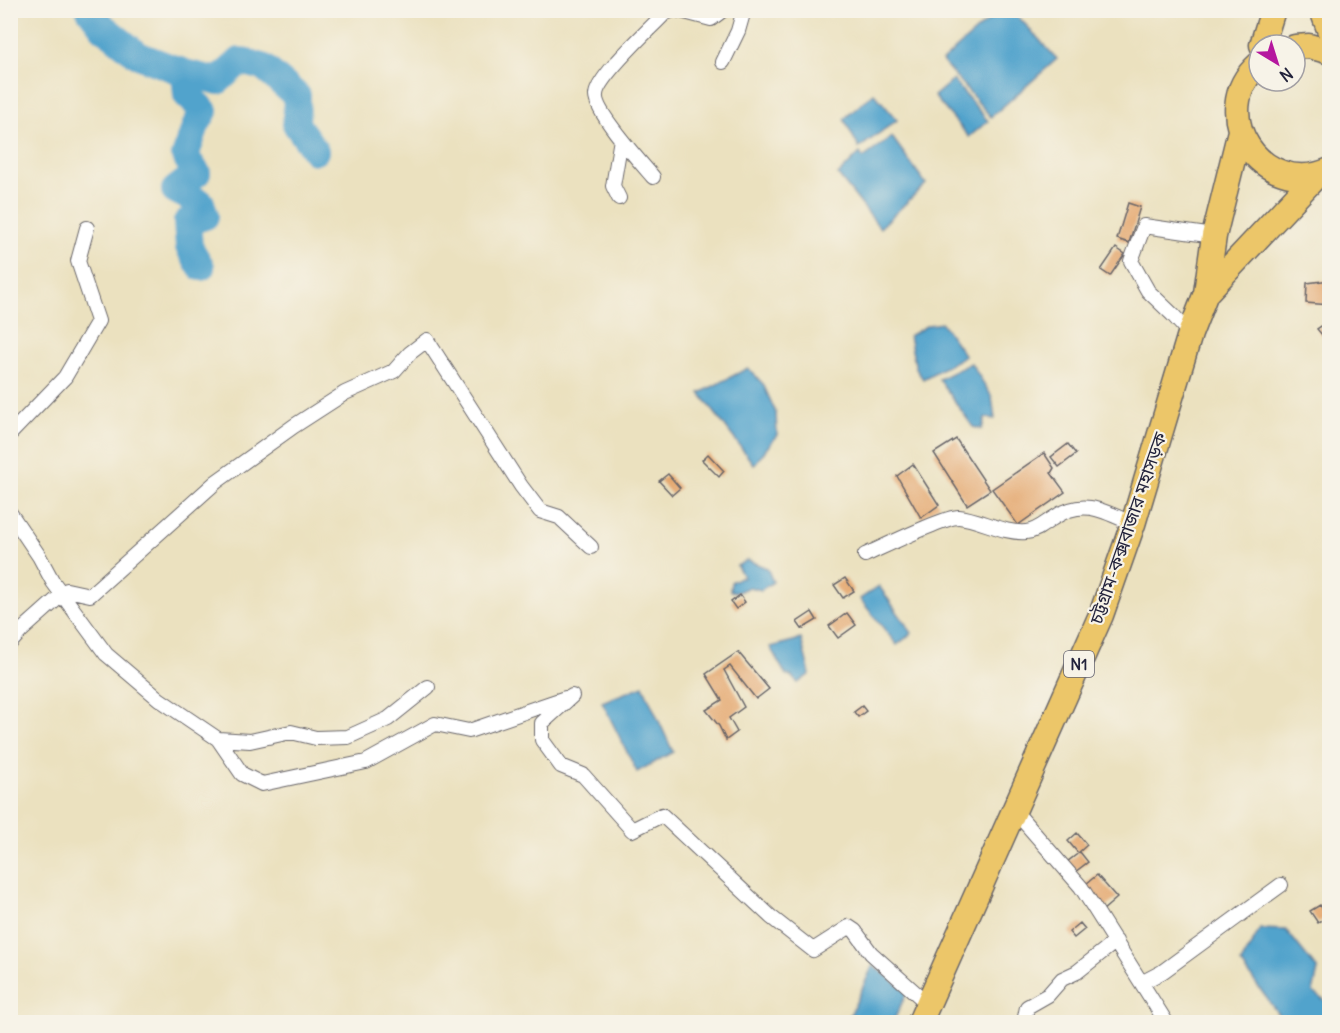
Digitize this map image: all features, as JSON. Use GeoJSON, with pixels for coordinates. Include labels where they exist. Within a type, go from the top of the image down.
{"type":"FeatureCollection","features":[{"type":"Feature","properties":{"kind":"highway"},"geometry":{"type":"LineString","coordinates":[[1266,33],[1273,10]]}},
{"type":"Feature","properties":{"kind":"highway"},"geometry":{"type":"LineString","coordinates":[[1322,10],[1329,32]]}},
{"type":"Feature","properties":{"kind":"highway"},"geometry":{"type":"LineString","coordinates":[[1307,46],[1329,52]]}},
{"type":"Feature","properties":{"kind":"highway","name":"চট্টগ্রাম-কক্সবাজার মহাসড়ক"},"geometry":{"type":"LineString","coordinates":[[924,1013],[1101,615],[1133,524],[1190,334],[1206,293],[1214,236],[1240,132],[1238,118],[1241,92],[1247,81]]}},
{"type":"Feature","properties":{"kind":"highway"},"geometry":{"type":"LineString","coordinates":[[1240,132],[1257,159],[1270,169],[1300,178],[1323,173]]}},
{"type":"Feature","properties":{"kind":"highway","name":"চট্টগ্রাম-কক্সবাজার মহাসড়ক"},"geometry":{"type":"LineString","coordinates":[[1206,293],[1323,173]]}},
{"type":"Feature","properties":{"kind":"street"},"geometry":{"type":"LineString","coordinates":[[653,177],[597,106],[596,94],[600,82],[670,11],[711,19],[723,10]]}},
{"type":"Feature","properties":{"kind":"street"},"geometry":{"type":"LineString","coordinates":[[723,62],[738,32],[744,10]]}},
{"type":"Feature","properties":{"kind":"street"},"geometry":{"type":"LineString","coordinates":[[620,198],[613,186],[621,139]]}},
{"type":"Feature","properties":{"kind":"street"},"geometry":{"type":"LineString","coordinates":[[1190,334],[1148,291],[1131,261],[1144,226],[1214,236]]}},
{"type":"Feature","properties":{"kind":"street"},"geometry":{"type":"LineString","coordinates":[[10,434],[64,377],[98,321],[78,261],[87,228]]}},
{"type":"Feature","properties":{"kind":"street"},"geometry":{"type":"LineString","coordinates":[[10,643],[67,590],[90,595],[216,482],[345,393],[394,371],[410,353],[427,340],[520,486],[540,511],[560,517],[591,547]]}},
{"type":"Feature","properties":{"kind":"street"},"geometry":{"type":"LineString","coordinates":[[865,555],[957,516],[985,525],[1026,532],[1038,529],[1057,515],[1084,506],[1101,510],[1133,524]]}},
{"type":"Feature","properties":{"kind":"street"},"geometry":{"type":"LineString","coordinates":[[10,513],[62,595],[106,654],[159,699],[218,739],[243,774],[262,784],[366,762],[435,724],[470,731],[572,696],[542,723],[542,740],[561,766],[583,775],[632,830],[662,814],[771,917],[813,950],[849,927],[855,931],[871,953],[924,1013]]}},
{"type":"Feature","properties":{"kind":"street"},"geometry":{"type":"LineString","coordinates":[[218,739],[250,741],[291,732],[316,738],[348,737],[388,719],[428,687]]}},
{"type":"Feature","properties":{"kind":"street"},"geometry":{"type":"LineString","coordinates":[[1014,810],[1081,887],[1143,982],[1166,1023]]}},
{"type":"Feature","properties":{"kind":"street"},"geometry":{"type":"LineString","coordinates":[[1143,982],[1162,972],[1281,885]]}},
{"type":"Feature","properties":{"kind":"street"},"geometry":{"type":"LineString","coordinates":[[1024,1023],[1027,1007],[1048,994],[1062,979],[1077,972],[1116,941]]}},
{"type":"Feature","properties":{"kind":"water"},"geometry":{"type":"Polygon","coordinates":[[[999,11],[1013,11],[1057,59],[991,117],[942,61],[999,11]]]}},
{"type":"Feature","properties":{"kind":"water"},"geometry":{"type":"Polygon","coordinates":[[[953,80],[988,121],[969,137],[934,96],[953,80]]]}},
{"type":"Feature","properties":{"kind":"water"},"geometry":{"type":"Polygon","coordinates":[[[874,93],[897,120],[859,148],[844,119],[874,93]]]}},
{"type":"Feature","properties":{"kind":"water"},"geometry":{"type":"Polygon","coordinates":[[[892,137],[926,184],[880,228],[838,175],[860,153],[863,158],[892,137]]]}},
{"type":"Feature","properties":{"kind":"water"},"geometry":{"type":"Polygon","coordinates":[[[942,323],[965,356],[923,379],[916,369],[909,336],[928,325],[942,323]]]}},
{"type":"Feature","properties":{"kind":"water"},"geometry":{"type":"Polygon","coordinates":[[[971,363],[992,397],[995,419],[985,418],[982,429],[973,427],[939,379],[971,363]]]}},
{"type":"Feature","properties":{"kind":"water"},"geometry":{"type":"Polygon","coordinates":[[[748,368],[763,384],[776,413],[777,435],[754,465],[700,393],[748,368]]]}},
{"type":"Feature","properties":{"kind":"water"},"geometry":{"type":"Polygon","coordinates":[[[747,560],[767,568],[773,582],[761,590],[749,587],[738,592],[730,591],[731,582],[740,577],[744,578],[737,566],[747,560]]]}},
{"type":"Feature","properties":{"kind":"water"},"geometry":{"type":"Polygon","coordinates":[[[879,586],[912,633],[897,645],[860,599],[879,586]]]}},
{"type":"Feature","properties":{"kind":"water"},"geometry":{"type":"Polygon","coordinates":[[[801,639],[810,674],[798,683],[791,676],[786,675],[770,647],[801,639]]]}},
{"type":"Feature","properties":{"kind":"water"},"geometry":{"type":"Polygon","coordinates":[[[643,686],[673,752],[637,772],[602,702],[643,686]]]}},
{"type":"Feature","properties":{"kind":"water"},"geometry":{"type":"Polygon","coordinates":[[[1260,929],[1286,930],[1318,970],[1313,992],[1329,1003],[1329,1022],[1284,1022],[1241,963],[1260,929]]]}},
{"type":"Feature","properties":{"kind":"water"},"geometry":{"type":"Polygon","coordinates":[[[873,965],[907,992],[893,1022],[847,1022],[873,965]]]}},
{"type":"Feature","properties":{"kind":"building"},"geometry":{"type":"Polygon","coordinates":[[[1128,203],[1140,207],[1129,243],[1117,239],[1128,203]]]}},
{"type":"Feature","properties":{"kind":"building"},"geometry":{"type":"Polygon","coordinates":[[[1116,248],[1125,254],[1110,276],[1101,270],[1116,248]]]}},
{"type":"Feature","properties":{"kind":"building"},"geometry":{"type":"Polygon","coordinates":[[[1330,280],[1330,305],[1306,303],[1307,283],[1330,280]]]}},
{"type":"Feature","properties":{"kind":"building"},"geometry":{"type":"Polygon","coordinates":[[[1330,320],[1330,331],[1323,336],[1317,329],[1330,320]]]}},
{"type":"Feature","properties":{"kind":"building"},"geometry":{"type":"Polygon","coordinates":[[[956,439],[990,490],[967,505],[934,453],[956,439]]]}},
{"type":"Feature","properties":{"kind":"building"},"geometry":{"type":"Polygon","coordinates":[[[1068,444],[1076,454],[1059,467],[1051,457],[1068,444]]]}},
{"type":"Feature","properties":{"kind":"building"},"geometry":{"type":"Polygon","coordinates":[[[1044,453],[1054,468],[1051,473],[1065,492],[1018,525],[992,489],[1044,453]]]}},
{"type":"Feature","properties":{"kind":"building"},"geometry":{"type":"Polygon","coordinates":[[[708,454],[724,471],[719,477],[702,460],[708,454]]]}},
{"type":"Feature","properties":{"kind":"building"},"geometry":{"type":"Polygon","coordinates":[[[913,464],[939,505],[921,518],[897,476],[913,464]]]}},
{"type":"Feature","properties":{"kind":"building"},"geometry":{"type":"Polygon","coordinates":[[[668,474],[680,488],[672,495],[659,481],[668,474]]]}},
{"type":"Feature","properties":{"kind":"building"},"geometry":{"type":"Polygon","coordinates":[[[845,578],[854,591],[843,598],[834,585],[845,578]]]}},
{"type":"Feature","properties":{"kind":"building"},"geometry":{"type":"Polygon","coordinates":[[[740,595],[745,602],[736,609],[731,602],[740,595]]]}},
{"type":"Feature","properties":{"kind":"building"},"geometry":{"type":"Polygon","coordinates":[[[812,612],[817,620],[802,629],[797,622],[812,612]]]}},
{"type":"Feature","properties":{"kind":"building"},"geometry":{"type":"Polygon","coordinates":[[[847,613],[856,625],[838,638],[829,626],[847,613]]]}},
{"type":"Feature","properties":{"kind":"building"},"geometry":{"type":"Polygon","coordinates":[[[738,652],[769,689],[756,699],[730,666],[724,670],[744,707],[729,718],[737,732],[726,740],[719,726],[706,710],[722,700],[706,674],[738,652]]]}},
{"type":"Feature","properties":{"kind":"building"},"geometry":{"type":"Polygon","coordinates":[[[862,706],[866,711],[858,717],[854,712],[862,706]]]}},
{"type":"Feature","properties":{"kind":"building"},"geometry":{"type":"Polygon","coordinates":[[[1077,833],[1087,845],[1078,853],[1068,841],[1077,833]]]}},
{"type":"Feature","properties":{"kind":"building"},"geometry":{"type":"Polygon","coordinates":[[[1080,852],[1088,862],[1075,872],[1067,862],[1080,852]]]}},
{"type":"Feature","properties":{"kind":"building"},"geometry":{"type":"Polygon","coordinates":[[[1097,875],[1117,898],[1102,911],[1081,888],[1097,875]]]}},
{"type":"Feature","properties":{"kind":"building"},"geometry":{"type":"Polygon","coordinates":[[[1320,905],[1328,916],[1318,923],[1310,911],[1320,905]]]}},
{"type":"Feature","properties":{"kind":"building"},"geometry":{"type":"Polygon","coordinates":[[[1080,923],[1085,929],[1074,938],[1069,932],[1080,923]]]}},
{"type":"Feature","properties":{"kind":"waterway"},"geometry":{"type":"LineString","coordinates":[[90,10],[103,27],[138,55],[185,73],[187,95],[204,111],[196,125],[185,156],[197,173],[175,190],[201,203],[205,216],[187,222],[189,247],[201,267]]}},
{"type":"Feature","properties":{"kind":"waterway"},"geometry":{"type":"LineString","coordinates":[[185,73],[218,81],[240,61],[263,67],[297,96],[296,124],[315,151]]}}]}
